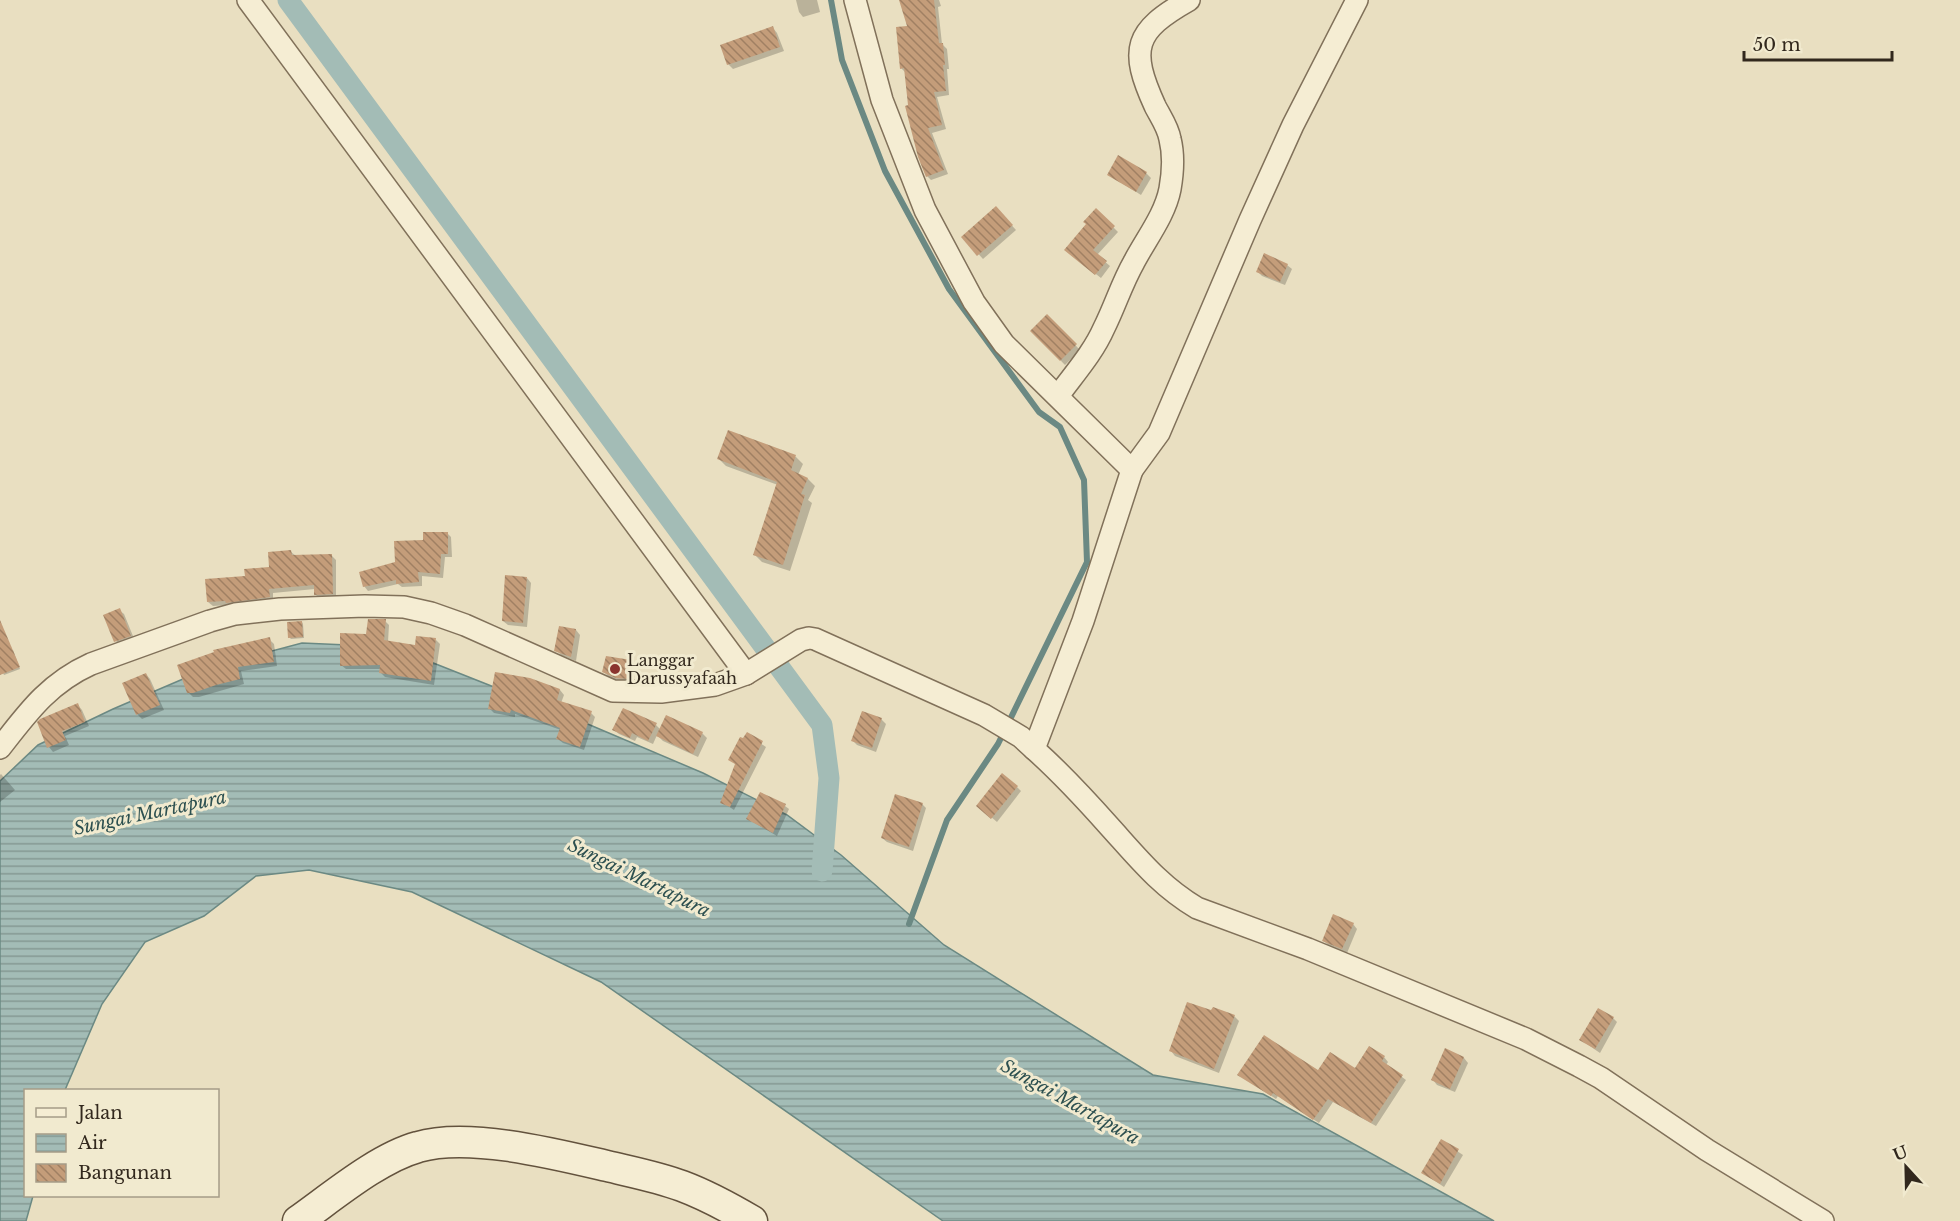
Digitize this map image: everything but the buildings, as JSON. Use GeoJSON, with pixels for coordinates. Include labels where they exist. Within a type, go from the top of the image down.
{"type":"FeatureCollection","features":[{"type":"Feature","properties":{"kind":"street"},"geometry":{"type":"LineString","coordinates":[[248,0],[750,672]]}},
{"type":"Feature","properties":{"kind":"street"},"geometry":{"type":"LineString","coordinates":[[855,0],[882,100],[925,210],[989,326],[1026,368],[1060,398],[1132,470]]}},
{"type":"Feature","properties":{"kind":"street"},"geometry":{"type":"LineString","coordinates":[[1060,398],[1104,329],[1126,276],[1170,191],[1173,154],[1170,137],[1149,91],[1138,54],[1148,30],[1189,0]]}},
{"type":"Feature","properties":{"kind":"street"},"geometry":{"type":"LineString","coordinates":[[1028,743],[1083,621],[1132,470],[1159,434],[1245,231],[1293,125],[1357,0]]}},
{"type":"Feature","properties":{"kind":"street"},"geometry":{"type":"LineString","coordinates":[[0,748],[41,697],[72,673],[210,621],[236,614],[365,606],[404,607],[431,613],[501,639],[585,680],[613,691],[661,692],[700,688],[750,672],[801,640],[809,638],[821,641],[984,715],[1028,743],[1067,780],[1150,873],[1190,904],[1228,921],[1319,953],[1526,1039],[1569,1060],[1601,1078],[1671,1127],[1823,1221]]}},
{"type":"Feature","properties":{"kind":"street"},"geometry":{"type":"LineString","coordinates":[[298,1221],[352,1182],[398,1155],[434,1143],[471,1142],[561,1155],[648,1175],[681,1186],[752,1221]]}},
{"type":"Feature","properties":{"kind":"water","name":"Sungai Martapura"},"geometry":{"type":"Polygon","coordinates":[[[302,643],[393,647],[590,725],[703,773],[787,815],[841,855],[944,945],[1153,1075],[1263,1094],[1494,1221],[943,1221],[601,982],[412,892],[309,870],[256,876],[204,916],[145,942],[102,1004],[65,1089],[24,1089],[24,1197],[33,1197],[26,1221],[0,1221],[0,781],[38,745],[113,709],[211,667],[302,643]]]}},
{"type":"Feature","properties":{"kind":"waterway"},"geometry":{"type":"LineString","coordinates":[[288,0],[822,725],[829,778],[822,871]]}},
{"type":"Feature","properties":{"kind":"waterway"},"geometry":{"type":"LineString","coordinates":[[831,0],[842,60],[885,171],[949,289],[1039,412],[1060,427],[1084,480],[1087,562],[998,744],[947,820],[909,924]]}},
{"type":"Feature","properties":{"kind":"place","name":"Langgar Darussyafaah"},"geometry":{"type":"Point","coordinates":[615,669]}}]}
